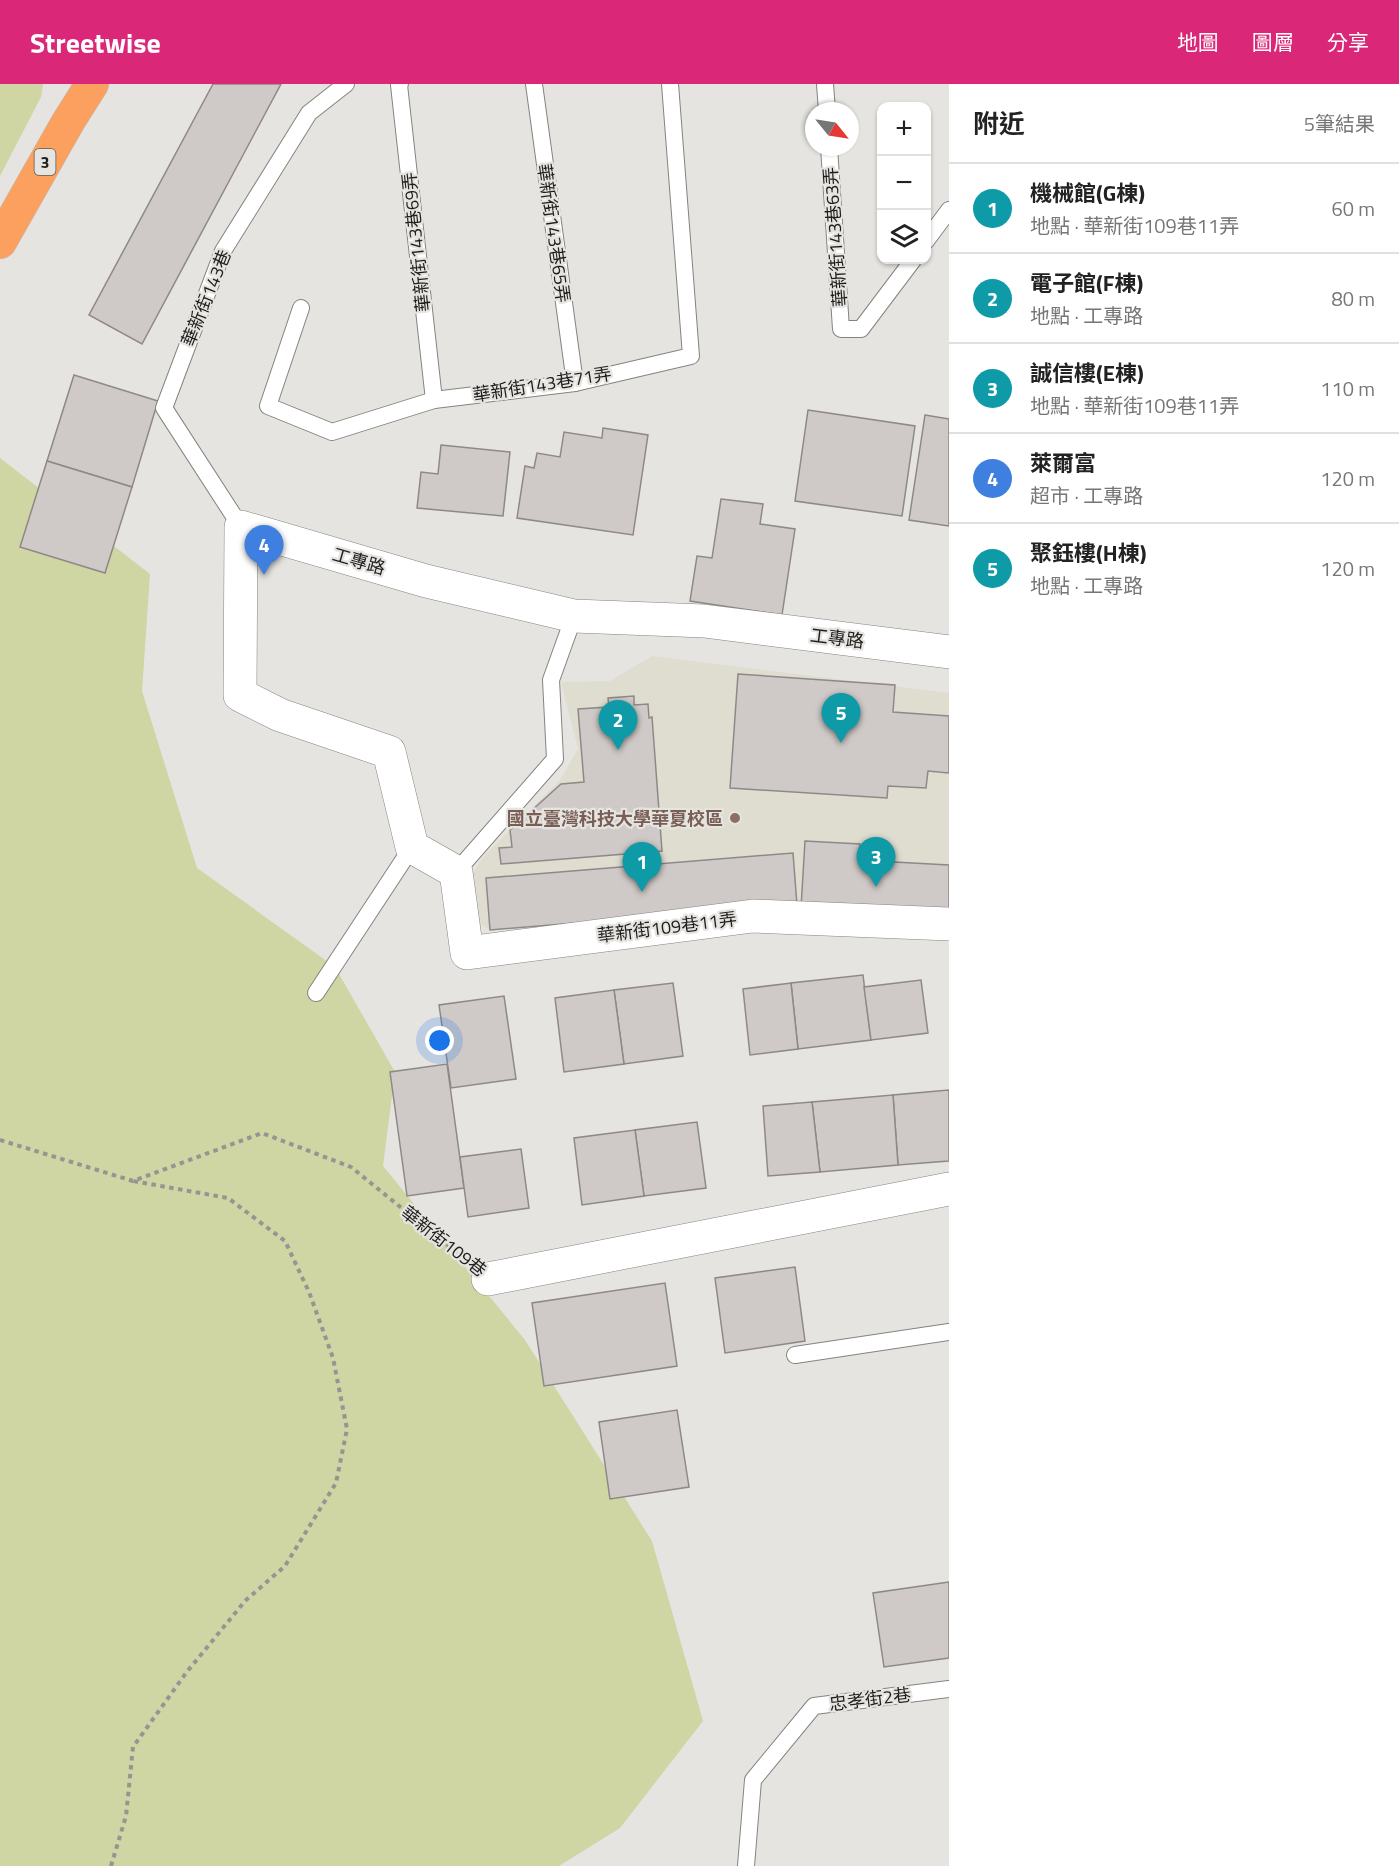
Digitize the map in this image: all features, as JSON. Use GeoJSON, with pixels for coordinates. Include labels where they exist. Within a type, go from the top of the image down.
{"type":"FeatureCollection","features":[{"type":"Feature","properties":{"kind":"highway","name":"3"},"geometry":{"type":"LineString","coordinates":[[0,242],[92,84]]}},
{"type":"Feature","properties":{"kind":"street","name":"工專路"},"geometry":{"type":"LineString","coordinates":[[241,527],[426,581],[574,616],[704,621],[949,652]]}},
{"type":"Feature","properties":{"kind":"street"},"geometry":{"type":"LineString","coordinates":[[241,527],[240,694],[280,715],[389,752],[412,847],[456,872]]}},
{"type":"Feature","properties":{"kind":"street","name":"華新街109巷11弄"},"geometry":{"type":"LineString","coordinates":[[456,872],[467,953],[753,916],[949,924]]}},
{"type":"Feature","properties":{"kind":"street","name":"華新街109巷"},"geometry":{"type":"LineString","coordinates":[[488,1279],[949,1189]]}},
{"type":"Feature","properties":{"kind":"lane","name":"華新街143巷"},"geometry":{"type":"LineString","coordinates":[[241,527],[164,408],[224,251],[309,113],[346,84]]}},
{"type":"Feature","properties":{"kind":"lane","name":"華新街143巷69弄"},"geometry":{"type":"LineString","coordinates":[[400,84],[434,400]]}},
{"type":"Feature","properties":{"kind":"lane","name":"華新街143巷65弄"},"geometry":{"type":"LineString","coordinates":[[534,84],[574,383]]}},
{"type":"Feature","properties":{"kind":"lane","name":"華新街143巷71弄"},"geometry":{"type":"LineString","coordinates":[[301,308],[268,406],[332,432],[434,400],[574,383],[691,356],[670,84]]}},
{"type":"Feature","properties":{"kind":"lane"},"geometry":{"type":"LineString","coordinates":[[825,84],[826,102]]}},
{"type":"Feature","properties":{"kind":"lane","name":"華新街143巷63弄"},"geometry":{"type":"LineString","coordinates":[[830,156],[842,329],[861,329],[910,264]]}},
{"type":"Feature","properties":{"kind":"lane"},"geometry":{"type":"LineString","coordinates":[[931,235],[949,210]]}},
{"type":"Feature","properties":{"kind":"lane"},"geometry":{"type":"LineString","coordinates":[[456,872],[555,759],[550,680],[574,616]]}},
{"type":"Feature","properties":{"kind":"lane"},"geometry":{"type":"LineString","coordinates":[[316,993],[412,847]]}},
{"type":"Feature","properties":{"kind":"lane"},"geometry":{"type":"LineString","coordinates":[[795,1355],[949,1332]]}},
{"type":"Feature","properties":{"kind":"lane","name":"忠孝街2巷"},"geometry":{"type":"LineString","coordinates":[[747,1866],[753,1780],[814,1706],[949,1689]]}},
{"type":"Feature","properties":{"kind":"path","name":"華新街109巷"},"geometry":{"type":"LineString","coordinates":[[133,1181],[262,1133],[351,1167],[488,1279]]}},
{"type":"Feature","properties":{"kind":"path"},"geometry":{"type":"LineString","coordinates":[[0,1140],[133,1181],[228,1198],[285,1241],[309,1292],[333,1358],[347,1429],[336,1483],[285,1566],[245,1601],[186,1673],[133,1747],[126,1816],[111,1866]]}},
{"type":"Feature","properties":{"kind":"shaded area","name":"國立臺灣科技大學華夏校區"},"geometry":{"type":"Polygon","coordinates":[[[652,656],[949,693],[949,916],[773,907],[490,930],[472,918],[471,876],[484,856],[560,780],[578,749],[561,682],[610,681],[652,656]]]}},
{"type":"Feature","properties":{"kind":"green space"},"geometry":{"type":"Polygon","coordinates":[[[0,84],[43,84],[41,97],[0,176],[0,84]]]}},
{"type":"Feature","properties":{"kind":"green space"},"geometry":{"type":"Polygon","coordinates":[[[0,458],[150,574],[142,691],[197,868],[335,967],[395,1072],[383,1166],[525,1340],[652,1541],[703,1721],[620,1828],[559,1866],[0,1866],[0,458]]]}},
{"type":"Feature","properties":{"kind":"building"},"geometry":{"type":"Polygon","coordinates":[[[213,84],[281,84],[142,344],[89,315],[213,84]]]}},
{"type":"Feature","properties":{"kind":"building"},"geometry":{"type":"Polygon","coordinates":[[[74,375],[158,401],[132,487],[47,461],[74,375]]]}},
{"type":"Feature","properties":{"kind":"building"},"geometry":{"type":"Polygon","coordinates":[[[808,410],[915,426],[902,516],[795,501],[808,410]]]}},
{"type":"Feature","properties":{"kind":"building"},"geometry":{"type":"Polygon","coordinates":[[[925,415],[949,419],[949,526],[909,520],[925,415]]]}},
{"type":"Feature","properties":{"kind":"building"},"geometry":{"type":"Polygon","coordinates":[[[603,428],[648,435],[633,535],[517,518],[525,466],[534,468],[537,453],[560,457],[564,432],[602,438],[603,428]]]}},
{"type":"Feature","properties":{"kind":"building"},"geometry":{"type":"Polygon","coordinates":[[[441,445],[510,452],[503,516],[417,508],[421,472],[438,474],[441,445]]]}},
{"type":"Feature","properties":{"kind":"building"},"geometry":{"type":"Polygon","coordinates":[[[47,461],[132,487],[105,573],[20,547],[47,461]]]}},
{"type":"Feature","properties":{"kind":"building"},"geometry":{"type":"Polygon","coordinates":[[[721,499],[763,504],[760,524],[795,529],[782,615],[690,601],[697,556],[712,558],[721,499]]]}},
{"type":"Feature","properties":{"kind":"building"},"geometry":{"type":"Polygon","coordinates":[[[738,674],[895,685],[893,712],[949,716],[949,773],[928,771],[926,788],[888,786],[887,798],[730,788],[738,674]]]}},
{"type":"Feature","properties":{"kind":"building"},"geometry":{"type":"Polygon","coordinates":[[[634,696],[634,705],[648,704],[649,718],[652,717],[662,851],[501,864],[499,848],[512,847],[510,830],[561,784],[584,782],[578,709],[609,707],[608,698],[634,696]]]}},
{"type":"Feature","properties":{"kind":"building"},"geometry":{"type":"Polygon","coordinates":[[[805,841],[860,844],[858,860],[949,865],[949,916],[801,908],[805,841]]]}},
{"type":"Feature","properties":{"kind":"building"},"geometry":{"type":"Polygon","coordinates":[[[793,853],[797,905],[490,930],[486,878],[793,853]]]}},
{"type":"Feature","properties":{"kind":"building"},"geometry":{"type":"Polygon","coordinates":[[[863,975],[871,1040],[798,1049],[791,983],[863,975]]]}},
{"type":"Feature","properties":{"kind":"building"},"geometry":{"type":"Polygon","coordinates":[[[921,980],[928,1033],[871,1040],[864,987],[921,980]]]}},
{"type":"Feature","properties":{"kind":"building"},"geometry":{"type":"Polygon","coordinates":[[[673,983],[683,1056],[624,1064],[614,990],[673,983]]]}},
{"type":"Feature","properties":{"kind":"building"},"geometry":{"type":"Polygon","coordinates":[[[791,983],[798,1049],[750,1055],[743,989],[791,983]]]}},
{"type":"Feature","properties":{"kind":"building"},"geometry":{"type":"Polygon","coordinates":[[[614,990],[624,1064],[564,1072],[555,998],[614,990]]]}},
{"type":"Feature","properties":{"kind":"building"},"geometry":{"type":"Polygon","coordinates":[[[504,996],[516,1079],[451,1088],[439,1005],[504,996]]]}},
{"type":"Feature","properties":{"kind":"building"},"geometry":{"type":"Polygon","coordinates":[[[447,1064],[464,1188],[407,1196],[390,1072],[447,1064]]]}},
{"type":"Feature","properties":{"kind":"building"},"geometry":{"type":"Polygon","coordinates":[[[949,1090],[949,1161],[898,1165],[893,1095],[949,1090]]]}},
{"type":"Feature","properties":{"kind":"building"},"geometry":{"type":"Polygon","coordinates":[[[893,1095],[898,1165],[820,1172],[812,1102],[893,1095]]]}},
{"type":"Feature","properties":{"kind":"building"},"geometry":{"type":"Polygon","coordinates":[[[812,1102],[820,1172],[768,1176],[763,1106],[812,1102]]]}},
{"type":"Feature","properties":{"kind":"building"},"geometry":{"type":"Polygon","coordinates":[[[697,1122],[706,1188],[644,1196],[635,1130],[697,1122]]]}},
{"type":"Feature","properties":{"kind":"building"},"geometry":{"type":"Polygon","coordinates":[[[635,1130],[644,1196],[582,1205],[574,1138],[635,1130]]]}},
{"type":"Feature","properties":{"kind":"building"},"geometry":{"type":"Polygon","coordinates":[[[521,1149],[529,1208],[468,1217],[460,1157],[521,1149]]]}},
{"type":"Feature","properties":{"kind":"building"},"geometry":{"type":"Polygon","coordinates":[[[795,1267],[805,1341],[725,1353],[715,1278],[795,1267]]]}},
{"type":"Feature","properties":{"kind":"building"},"geometry":{"type":"Polygon","coordinates":[[[665,1283],[677,1366],[544,1386],[532,1303],[665,1283]]]}},
{"type":"Feature","properties":{"kind":"building"},"geometry":{"type":"Polygon","coordinates":[[[677,1410],[689,1487],[610,1499],[599,1422],[677,1410]]]}},
{"type":"Feature","properties":{"kind":"building"},"geometry":{"type":"Polygon","coordinates":[[[949,1582],[949,1658],[884,1667],[873,1593],[949,1582]]]}},
{"type":"Feature","properties":{"kind":"place","name":"萊爾富"},"geometry":{"type":"Point","coordinates":[264,575]}},
{"type":"Feature","properties":{"kind":"place","name":"聚鈺樓(H棟)"},"geometry":{"type":"Point","coordinates":[841,743]}},
{"type":"Feature","properties":{"kind":"place","name":"電子館(F棟)"},"geometry":{"type":"Point","coordinates":[618,750]}},
{"type":"Feature","properties":{"kind":"place","name":"國立臺灣科技大學華夏校區"},"geometry":{"type":"Point","coordinates":[735,818]}},
{"type":"Feature","properties":{"kind":"place","name":"誠信樓(E棟)"},"geometry":{"type":"Point","coordinates":[876,887]}},
{"type":"Feature","properties":{"kind":"place","name":"機械館(G棟)"},"geometry":{"type":"Point","coordinates":[642,892]}}]}
